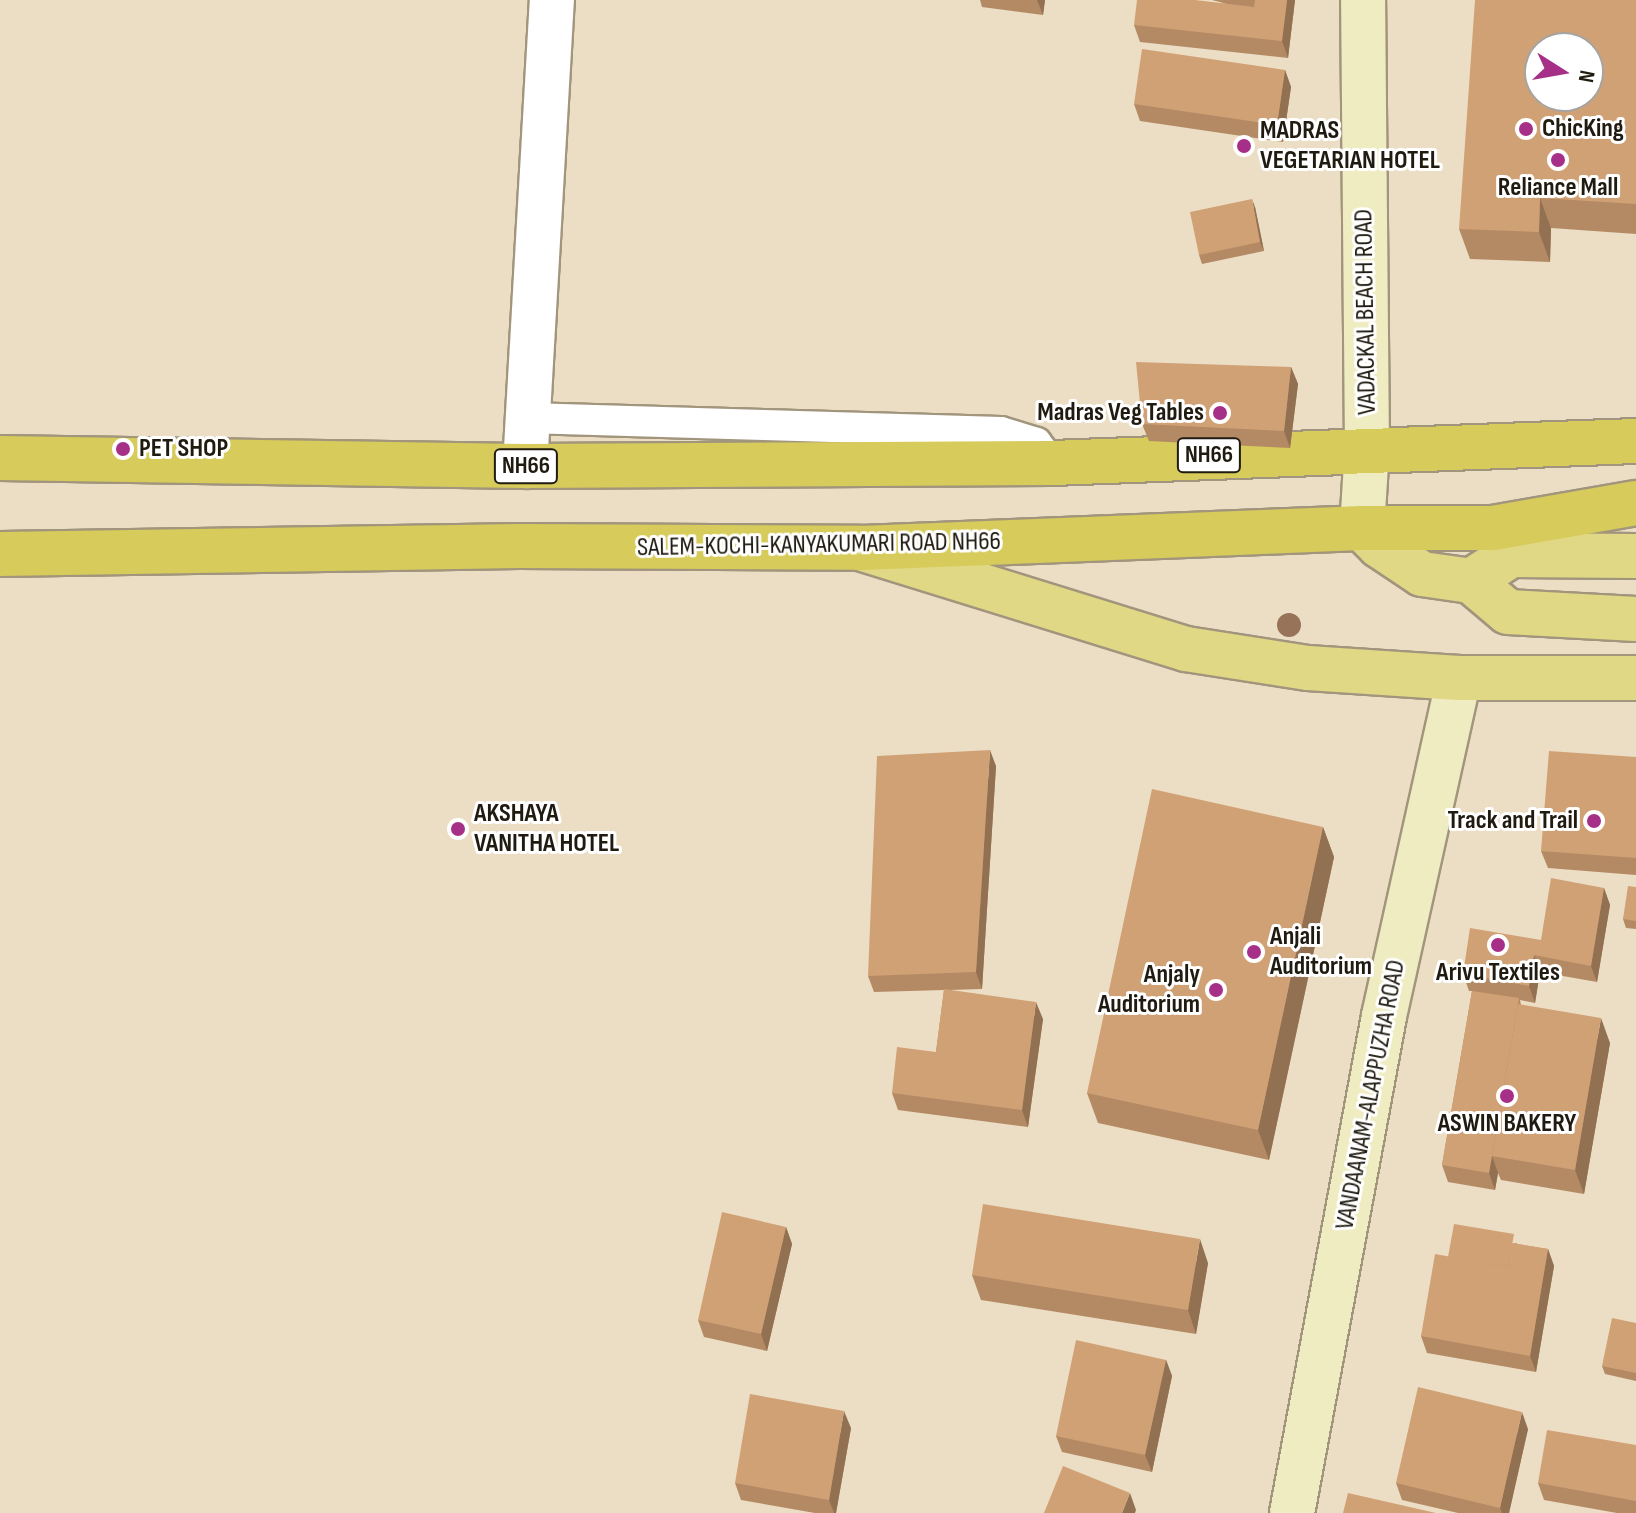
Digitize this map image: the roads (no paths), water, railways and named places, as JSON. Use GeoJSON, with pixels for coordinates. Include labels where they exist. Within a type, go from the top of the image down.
{"type":"FeatureCollection","features":[{"type":"Feature","properties":{"kind":"highway","name":"NH66"},"geometry":{"type":"LineString","coordinates":[[0,458],[525,466],[1052,463],[1367,448],[1636,441]]}},
{"type":"Feature","properties":{"kind":"highway","name":"SALEM-KOCHI-KANYAKUMARI ROAD NH66"},"geometry":{"type":"LineString","coordinates":[[0,554],[519,546],[861,548],[1362,528],[1493,528],[1636,503]]}},
{"type":"Feature","properties":{"kind":"main road","name":"VADACKAL BEACH ROAD"},"geometry":{"type":"LineString","coordinates":[[1362,528],[1367,448],[1363,0]]}},
{"type":"Feature","properties":{"kind":"main road"},"geometry":{"type":"LineString","coordinates":[[1362,528],[1380,546],[1422,574],[1471,581],[1508,612],[1636,619]]}},
{"type":"Feature","properties":{"kind":"main road"},"geometry":{"type":"LineString","coordinates":[[861,548],[1186,649],[1308,668],[1459,678],[1636,678]]}},
{"type":"Feature","properties":{"kind":"main road"},"geometry":{"type":"LineString","coordinates":[[1471,581],[1511,555],[1636,556]]}},
{"type":"Feature","properties":{"kind":"main road","name":"VANDAANAM-ALAPPUZHA ROAD"},"geometry":{"type":"LineString","coordinates":[[1292,1513],[1384,1016],[1459,678]]}},
{"type":"Feature","properties":{"kind":"street"},"geometry":{"type":"LineString","coordinates":[[525,466],[552,0]]}},
{"type":"Feature","properties":{"kind":"lane"},"geometry":{"type":"LineString","coordinates":[[527,418],[1001,432],[1036,443],[1052,463]]}},
{"type":"Feature","properties":{"kind":"place","name":"ChicKing"},"geometry":{"type":"Point","coordinates":[1526,129]}},
{"type":"Feature","properties":{"kind":"place","name":"MADRAS VEGETARIAN HOTEL"},"geometry":{"type":"Point","coordinates":[1244,146]}},
{"type":"Feature","properties":{"kind":"place","name":"Reliance Mall"},"geometry":{"type":"Point","coordinates":[1558,160]}},
{"type":"Feature","properties":{"kind":"place","name":"Madras Veg Tables"},"geometry":{"type":"Point","coordinates":[1220,413]}},
{"type":"Feature","properties":{"kind":"place","name":"PET SHOP"},"geometry":{"type":"Point","coordinates":[123,449]}},
{"type":"Feature","properties":{"kind":"place","name":"Track and Trail"},"geometry":{"type":"Point","coordinates":[1594,821]}},
{"type":"Feature","properties":{"kind":"place","name":"AKSHAYA VANITHA HOTEL"},"geometry":{"type":"Point","coordinates":[458,829]}},
{"type":"Feature","properties":{"kind":"place","name":"Arivu Textiles"},"geometry":{"type":"Point","coordinates":[1498,945]}},
{"type":"Feature","properties":{"kind":"place","name":"Anjali Auditorium"},"geometry":{"type":"Point","coordinates":[1254,952]}},
{"type":"Feature","properties":{"kind":"place","name":"Anjaly Auditorium"},"geometry":{"type":"Point","coordinates":[1216,990]}},
{"type":"Feature","properties":{"kind":"place","name":"ASWIN BAKERY"},"geometry":{"type":"Point","coordinates":[1507,1096]}}]}
